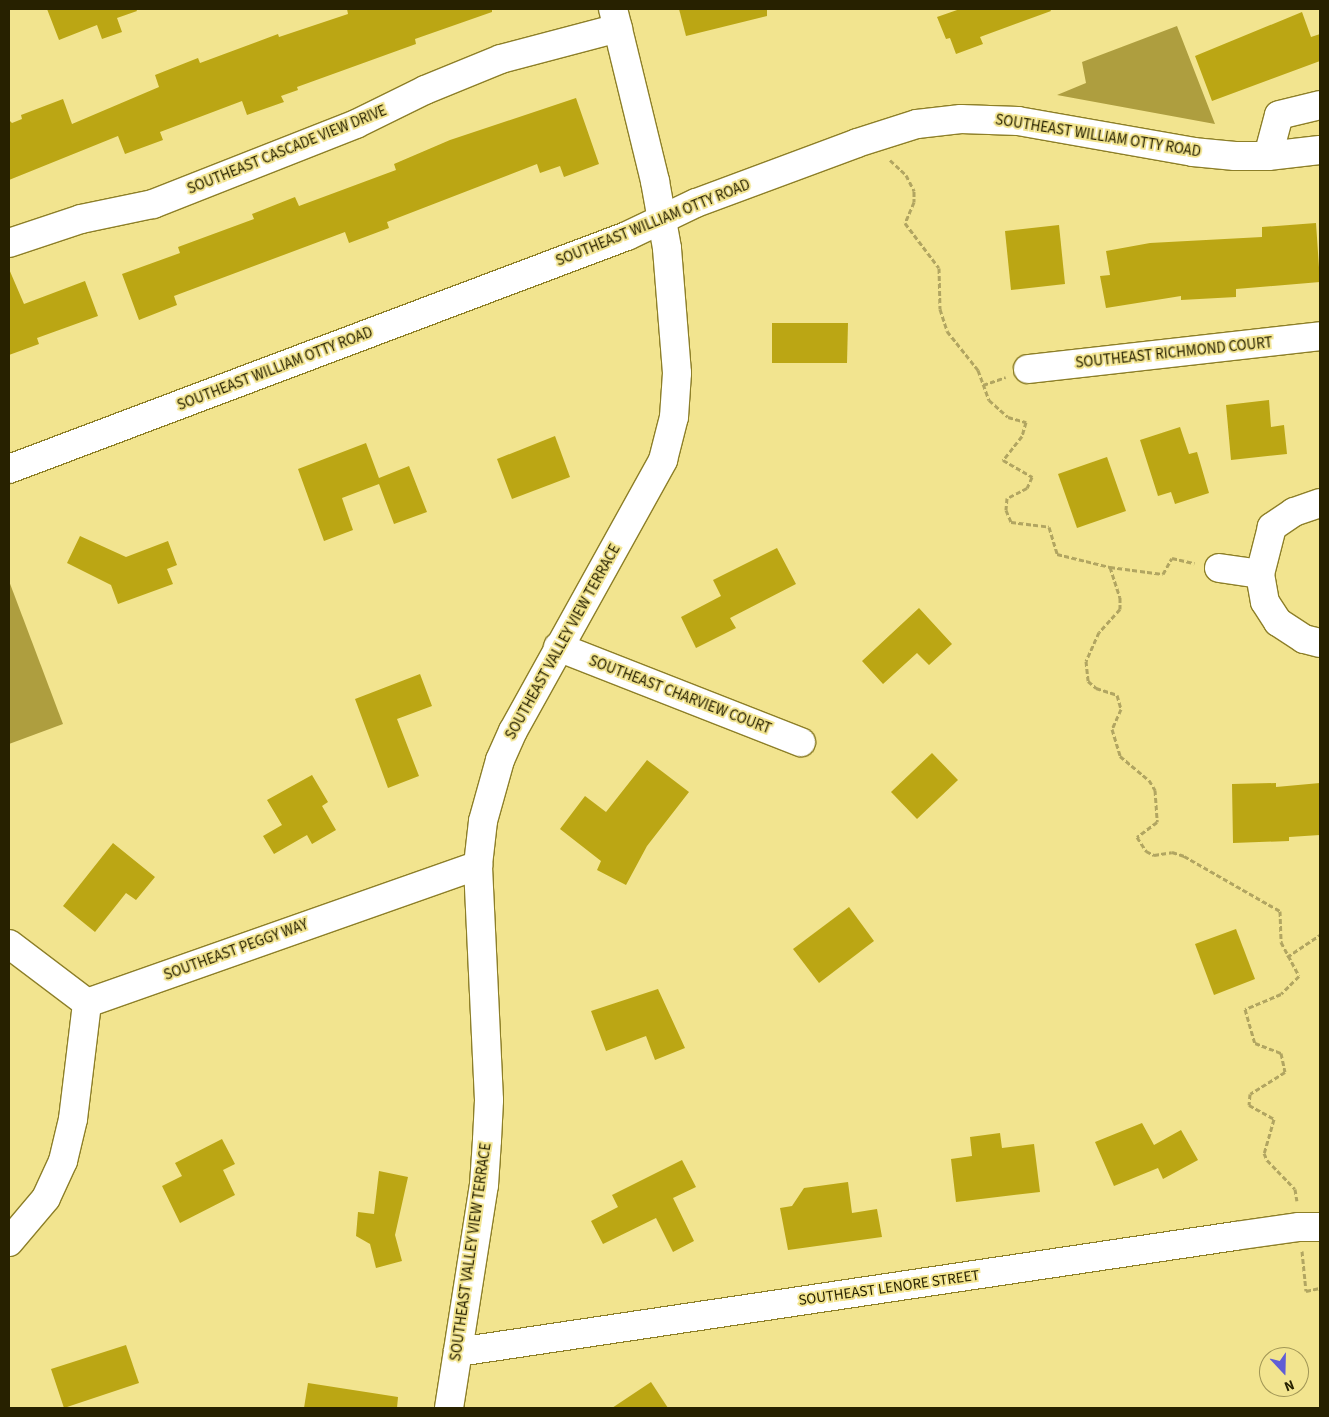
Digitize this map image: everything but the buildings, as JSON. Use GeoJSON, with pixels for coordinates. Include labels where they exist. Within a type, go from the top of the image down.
{"type":"FeatureCollection","features":[{"type":"Feature","properties":{"kind":"street","name":"SOUTHEAST VALLEY VIEW TERRACE"},"geometry":{"type":"LineString","coordinates":[[449,1408],[484,1185],[489,1100],[478,865],[483,821],[500,760],[513,730],[663,460],[671,434],[677,373],[667,248],[662,219],[615,18]]}},
{"type":"Feature","properties":{"kind":"street","name":"SOUTHEAST CASCADE VIEW DRIVE"},"geometry":{"type":"LineString","coordinates":[[9,243],[81,219],[153,204],[356,124],[425,90],[500,59],[615,18]]}},
{"type":"Feature","properties":{"kind":"street"},"geometry":{"type":"LineString","coordinates":[[1268,156],[1279,115],[1320,105]]}},
{"type":"Feature","properties":{"kind":"street","name":"SOUTHEAST WILLIAM OTTY ROAD"},"geometry":{"type":"LineString","coordinates":[[9,469],[617,239],[662,219],[857,143],[917,124],[989,119],[1018,121],[1193,152],[1268,156],[1320,150]]}},
{"type":"Feature","properties":{"kind":"street","name":"SOUTHEAST RICHMOND COURT"},"geometry":{"type":"LineString","coordinates":[[1028,369],[1320,336]]}},
{"type":"Feature","properties":{"kind":"street"},"geometry":{"type":"LineString","coordinates":[[1320,503],[1294,512],[1272,527],[1260,574],[1265,602],[1278,622],[1304,638],[1320,643]]}},
{"type":"Feature","properties":{"kind":"street"},"geometry":{"type":"LineString","coordinates":[[1218,568],[1260,574]]}},
{"type":"Feature","properties":{"kind":"street","name":"SOUTHEAST CHARVIEW COURT"},"geometry":{"type":"LineString","coordinates":[[558,647],[801,742]]}},
{"type":"Feature","properties":{"kind":"street","name":"SOUTHEAST PEGGY WAY"},"geometry":{"type":"LineString","coordinates":[[87,1003],[478,865]]}},
{"type":"Feature","properties":{"kind":"street"},"geometry":{"type":"LineString","coordinates":[[9,944],[87,1003],[73,1118],[63,1161],[46,1198],[9,1242]]}},
{"type":"Feature","properties":{"kind":"street","name":"SOUTHEAST LENORE STREET"},"geometry":{"type":"LineString","coordinates":[[458,1352],[1244,1235],[1310,1236]]}},
{"type":"Feature","properties":{"kind":"path"},"geometry":{"type":"LineString","coordinates":[[857,143],[870,163],[891,160],[906,175],[914,191],[914,202],[905,223],[939,268],[940,310],[947,331],[978,370],[989,400],[1008,417],[1026,422],[1022,436],[1003,460],[1032,477],[1027,488],[1007,498],[1006,510],[1011,522],[1049,527],[1057,554],[1110,567],[1163,574],[1172,558],[1218,568]]}},
{"type":"Feature","properties":{"kind":"path"},"geometry":{"type":"LineString","coordinates":[[1110,567],[1120,597],[1120,609],[1098,632],[1086,661],[1088,681],[1096,688],[1118,695],[1121,709],[1112,729],[1120,756],[1149,780],[1155,790],[1157,822],[1137,836],[1146,851],[1154,855],[1172,852],[1184,856],[1280,911],[1281,942],[1299,976],[1281,994],[1245,1009],[1255,1043],[1281,1052],[1285,1072],[1250,1094],[1250,1105],[1274,1119],[1264,1153],[1267,1160],[1295,1189],[1297,1204]]}},
{"type":"Feature","properties":{"kind":"path"},"geometry":{"type":"LineString","coordinates":[[1288,957],[1320,935]]}},
{"type":"Feature","properties":{"kind":"path"},"geometry":{"type":"LineString","coordinates":[[1310,1236],[1306,1291],[1320,1288]]}},
{"type":"Feature","properties":{"kind":"shaded area"},"geometry":{"type":"Polygon","coordinates":[[[1177,26],[1215,124],[1057,95],[1086,83],[1082,62],[1177,26]]]}},
{"type":"Feature","properties":{"kind":"shaded area"},"geometry":{"type":"Polygon","coordinates":[[[9,581],[63,724],[9,744],[9,581]]]}}]}
